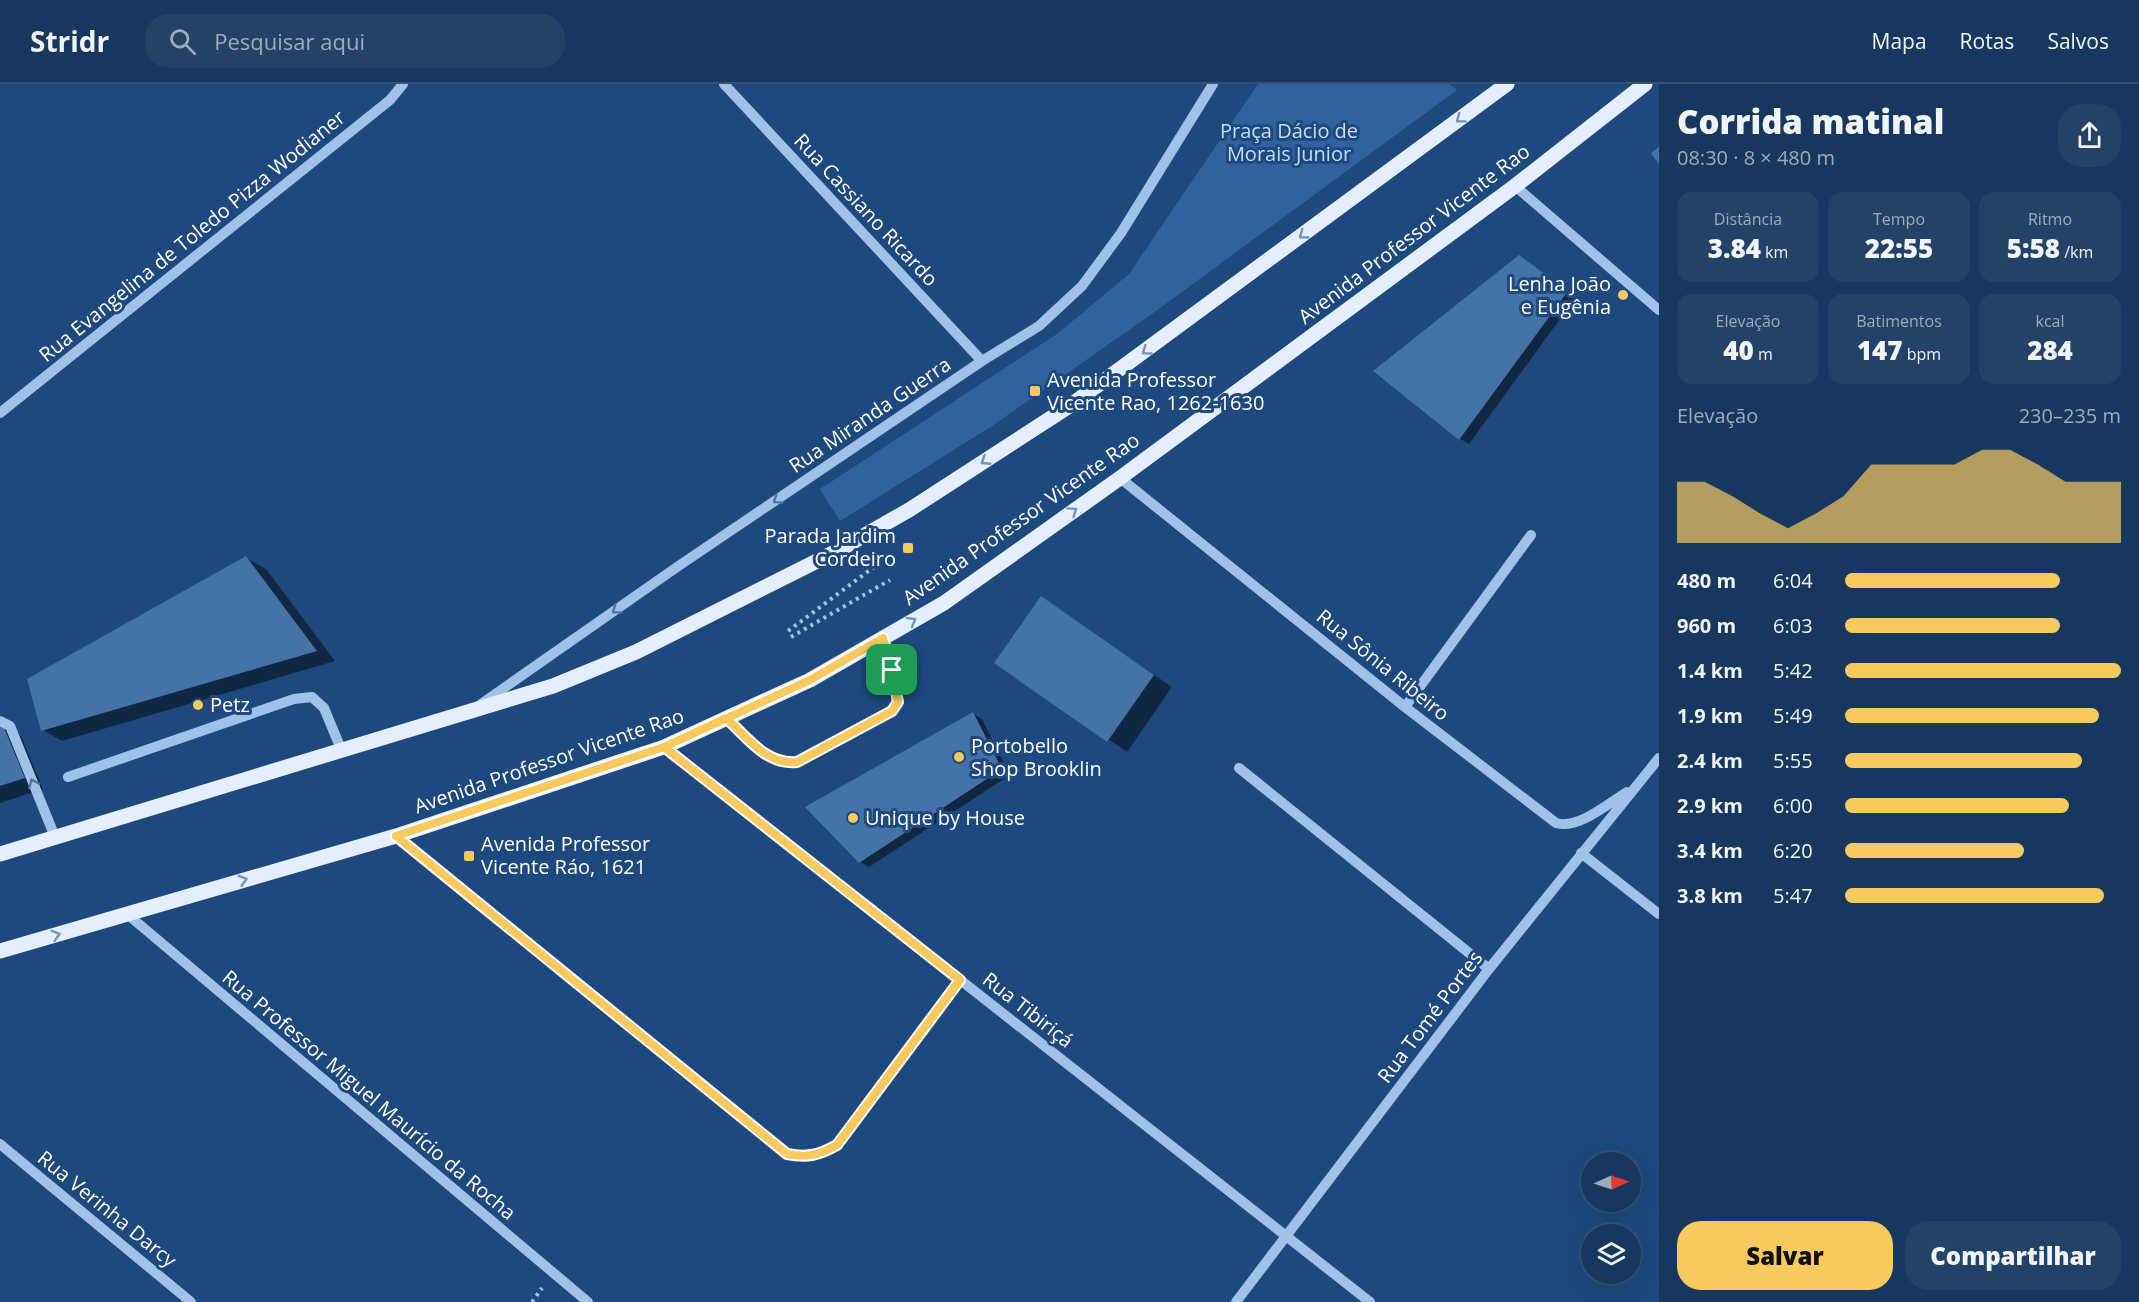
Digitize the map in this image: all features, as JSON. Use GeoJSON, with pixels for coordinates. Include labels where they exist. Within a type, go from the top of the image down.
{"type":"FeatureCollection","features":[{"type":"Feature","properties":{"kind":"main road"},"geometry":{"type":"LineString","coordinates":[[0,854],[553,686],[636,652],[837,551],[909,510],[1071,405],[1507,84]]}},
{"type":"Feature","properties":{"kind":"main road","name":"Avenida Professor Vicente Rao"},"geometry":{"type":"LineString","coordinates":[[0,951],[396,836],[664,747],[810,680],[944,603],[1120,478],[1515,186],[1645,84]]}},
{"type":"Feature","properties":{"kind":"street","name":"Rua Evangelina de Toledo Pizza Wodianer"},"geometry":{"type":"LineString","coordinates":[[0,413],[390,100],[404,84]]}},
{"type":"Feature","properties":{"kind":"street","name":"Rua Cassiano Ricardo"},"geometry":{"type":"LineString","coordinates":[[724,84],[982,361]]}},
{"type":"Feature","properties":{"kind":"street","name":"Rua Miranda Guerra"},"geometry":{"type":"LineString","coordinates":[[476,708],[677,567],[982,361],[1039,327],[1082,286],[1159,175],[1213,84]]}},
{"type":"Feature","properties":{"kind":"street"},"geometry":{"type":"LineString","coordinates":[[1515,186],[1659,310]]}},
{"type":"Feature","properties":{"kind":"street","name":"Rua Sônia Ribeiro"},"geometry":{"type":"LineString","coordinates":[[1120,478],[1405,707],[1556,823],[1562,825],[1577,821],[1635,788]]}},
{"type":"Feature","properties":{"kind":"street"},"geometry":{"type":"LineString","coordinates":[[1405,707],[1532,535]]}},
{"type":"Feature","properties":{"kind":"street"},"geometry":{"type":"LineString","coordinates":[[726,718],[770,758],[781,763],[797,762],[892,711],[898,702],[898,689],[883,638]]}},
{"type":"Feature","properties":{"kind":"street"},"geometry":{"type":"LineString","coordinates":[[68,777],[294,699],[312,697],[324,708],[341,749]]}},
{"type":"Feature","properties":{"kind":"street"},"geometry":{"type":"LineString","coordinates":[[0,721],[10,726],[55,837]]}},
{"type":"Feature","properties":{"kind":"street","name":"Rua Tibiriçá"},"geometry":{"type":"LineString","coordinates":[[664,747],[1370,1302]]}},
{"type":"Feature","properties":{"kind":"street","name":"Rua Tomé Portes"},"geometry":{"type":"LineString","coordinates":[[1236,1302],[1489,969],[1659,758]]}},
{"type":"Feature","properties":{"kind":"street"},"geometry":{"type":"LineString","coordinates":[[1239,768],[1489,969]]}},
{"type":"Feature","properties":{"kind":"street"},"geometry":{"type":"LineString","coordinates":[[396,836],[787,1154],[813,1156],[837,1145],[960,980]]}},
{"type":"Feature","properties":{"kind":"street"},"geometry":{"type":"LineString","coordinates":[[1581,853],[1659,914]]}},
{"type":"Feature","properties":{"kind":"street","name":"Rua Professor Miguel Maurício da Rocha"},"geometry":{"type":"LineString","coordinates":[[127,914],[588,1302]]}},
{"type":"Feature","properties":{"kind":"street","name":"Rua Verinha Darcy"},"geometry":{"type":"LineString","coordinates":[[0,1144],[191,1302]]}},
{"type":"Feature","properties":{"kind":"path"},"geometry":{"type":"LineString","coordinates":[[788,631],[882,561]]}},
{"type":"Feature","properties":{"kind":"path"},"geometry":{"type":"LineString","coordinates":[[791,637],[890,580]]}},
{"type":"Feature","properties":{"kind":"green space","name":"Praça Dácio de Morais Junior"},"geometry":{"type":"Polygon","coordinates":[[[1258,84],[1449,84],[1457,90],[1156,311],[992,426],[840,521],[820,489],[1057,334],[1129,274],[1258,84]]]}},
{"type":"Feature","properties":{"kind":"building"},"geometry":{"type":"Polygon","coordinates":[[[1659,147],[1659,164],[1651,153],[1659,147]]]}},
{"type":"Feature","properties":{"kind":"building"},"geometry":{"type":"Polygon","coordinates":[[[1519,255],[1568,291],[1459,440],[1373,371],[1519,255]]]}},
{"type":"Feature","properties":{"kind":"building"},"geometry":{"type":"Polygon","coordinates":[[[246,556],[317,651],[41,731],[27,679],[246,556]]]}},
{"type":"Feature","properties":{"kind":"building"},"geometry":{"type":"Polygon","coordinates":[[[1041,596],[1154,675],[1107,742],[994,663],[1041,596]]]}},
{"type":"Feature","properties":{"kind":"building"},"geometry":{"type":"Polygon","coordinates":[[[973,712],[1002,769],[859,863],[805,807],[973,712]]]}},
{"type":"Feature","properties":{"kind":"building"},"geometry":{"type":"Polygon","coordinates":[[[2,723],[25,778],[0,786],[0,724],[2,723]]]}},
{"type":"Feature","properties":{"kind":"place","name":"Lenha João e Eugênia"},"geometry":{"type":"Point","coordinates":[1623,295]}},
{"type":"Feature","properties":{"kind":"place","name":"Avenida Professor Vicente Rao, 1262-1630"},"geometry":{"type":"Point","coordinates":[1035,391]}},
{"type":"Feature","properties":{"kind":"place","name":"Parada Jardim Cordeiro"},"geometry":{"type":"Point","coordinates":[908,548]}},
{"type":"Feature","properties":{"kind":"place","name":"Petz"},"geometry":{"type":"Point","coordinates":[198,705]}},
{"type":"Feature","properties":{"kind":"place","name":"Portobello Shop Brooklin"},"geometry":{"type":"Point","coordinates":[959,757]}},
{"type":"Feature","properties":{"kind":"place","name":"Unique by House"},"geometry":{"type":"Point","coordinates":[853,818]}},
{"type":"Feature","properties":{"kind":"place","name":"Avenida Professor Vicente Ráo, 1621"},"geometry":{"type":"Point","coordinates":[469,856]}},
{"type":"Feature","properties":{"kind":"route"},"geometry":{"type":"LineString","coordinates":[[892,670],[883,638],[810,680],[664,747],[396,836],[787,1154],[805,1157],[820,1154],[837,1145],[960,980],[664,747],[726,718],[770,758],[781,763],[797,762],[892,711],[898,702],[898,689],[892,670]]}}]}
